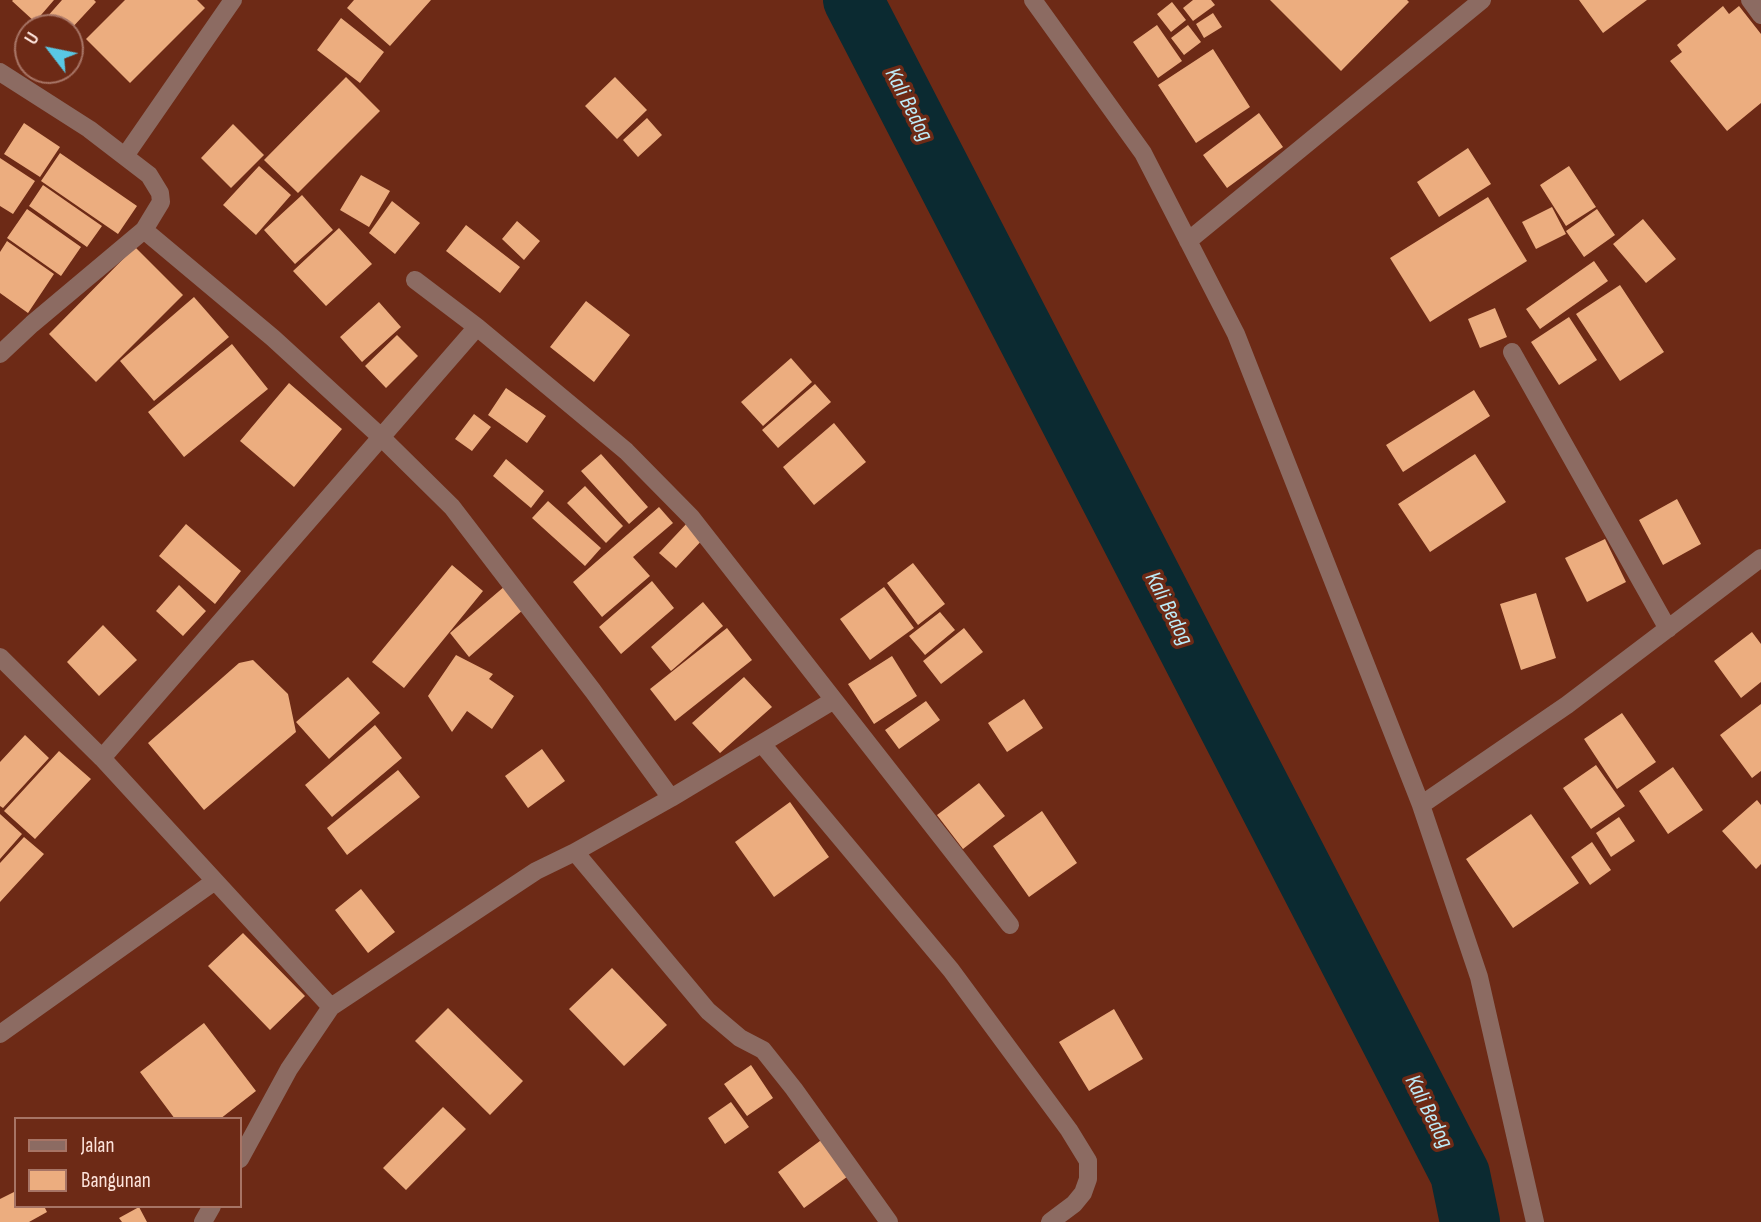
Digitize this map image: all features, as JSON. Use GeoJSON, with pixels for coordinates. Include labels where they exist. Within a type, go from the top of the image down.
{"type":"FeatureCollection","features":[{"type":"Feature","properties":{"kind":"street"},"geometry":{"type":"LineString","coordinates":[[125,156],[233,0]]}},
{"type":"Feature","properties":{"kind":"street"},"geometry":{"type":"LineString","coordinates":[[1033,0],[1143,153],[1236,334],[1420,805],[1479,977],[1535,1222]]}},
{"type":"Feature","properties":{"kind":"street"},"geometry":{"type":"LineString","coordinates":[[1188,241],[1482,0]]}},
{"type":"Feature","properties":{"kind":"street"},"geometry":{"type":"LineString","coordinates":[[0,72],[89,129],[149,175],[160,193],[161,202],[144,230],[0,354]]}},
{"type":"Feature","properties":{"kind":"street"},"geometry":{"type":"LineString","coordinates":[[144,230],[273,338],[381,437],[452,507],[671,798]]}},
{"type":"Feature","properties":{"kind":"street"},"geometry":{"type":"LineString","coordinates":[[415,281],[477,327],[626,451],[691,517],[1010,925]]}},
{"type":"Feature","properties":{"kind":"street"},"geometry":{"type":"LineString","coordinates":[[102,758],[477,327]]}},
{"type":"Feature","properties":{"kind":"street"},"geometry":{"type":"LineString","coordinates":[[1512,352],[1668,629]]}},
{"type":"Feature","properties":{"kind":"street"},"geometry":{"type":"LineString","coordinates":[[1420,805],[1567,705],[1761,558]]}},
{"type":"Feature","properties":{"kind":"street"},"geometry":{"type":"LineString","coordinates":[[0,656],[102,758],[331,1007]]}},
{"type":"Feature","properties":{"kind":"street"},"geometry":{"type":"LineString","coordinates":[[242,1156],[289,1069],[331,1007],[536,871],[671,798],[834,700]]}},
{"type":"Feature","properties":{"kind":"street"},"geometry":{"type":"LineString","coordinates":[[762,744],[951,970],[1069,1130],[1088,1161],[1088,1179],[1083,1193],[1074,1205],[1050,1222]]}},
{"type":"Feature","properties":{"kind":"street"},"geometry":{"type":"LineString","coordinates":[[575,852],[708,1012],[740,1038],[763,1050],[889,1222]]}},
{"type":"Feature","properties":{"kind":"street"},"geometry":{"type":"LineString","coordinates":[[0,1034],[215,881]]}},
{"type":"Feature","properties":{"kind":"building"},"geometry":{"type":"Polygon","coordinates":[[[54,0],[42,14],[26,14],[12,1],[54,0]]]}},
{"type":"Feature","properties":{"kind":"building"},"geometry":{"type":"Polygon","coordinates":[[[62,0],[96,2],[84,15],[50,14],[62,0]]]}},
{"type":"Feature","properties":{"kind":"building"},"geometry":{"type":"Polygon","coordinates":[[[125,0],[197,0],[205,8],[130,83],[86,39],[125,0]]]}},
{"type":"Feature","properties":{"kind":"building"},"geometry":{"type":"Polygon","coordinates":[[[354,0],[431,0],[390,46],[347,8],[354,0]]]}},
{"type":"Feature","properties":{"kind":"building"},"geometry":{"type":"Polygon","coordinates":[[[1193,0],[1211,0],[1215,5],[1193,21],[1183,8],[1193,0]]]}},
{"type":"Feature","properties":{"kind":"building"},"geometry":{"type":"Polygon","coordinates":[[[1270,0],[1407,0],[1409,2],[1341,71],[1270,0]]]}},
{"type":"Feature","properties":{"kind":"building"},"geometry":{"type":"Polygon","coordinates":[[[1579,0],[1647,0],[1603,33],[1579,0]]]}},
{"type":"Feature","properties":{"kind":"building"},"geometry":{"type":"Polygon","coordinates":[[[1172,2],[1186,20],[1171,32],[1157,14],[1172,2]]]}},
{"type":"Feature","properties":{"kind":"building"},"geometry":{"type":"Polygon","coordinates":[[[1723,6],[1729,14],[1739,6],[1761,34],[1761,103],[1727,131],[1670,61],[1682,52],[1677,45],[1723,6]]]}},
{"type":"Feature","properties":{"kind":"building"},"geometry":{"type":"Polygon","coordinates":[[[1213,13],[1222,27],[1204,38],[1196,24],[1213,13]]]}},
{"type":"Feature","properties":{"kind":"building"},"geometry":{"type":"Polygon","coordinates":[[[341,18],[384,52],[360,83],[317,50],[341,18]]]}},
{"type":"Feature","properties":{"kind":"building"},"geometry":{"type":"Polygon","coordinates":[[[1157,25],[1182,61],[1158,78],[1133,42],[1157,25]]]}},
{"type":"Feature","properties":{"kind":"building"},"geometry":{"type":"Polygon","coordinates":[[[1188,25],[1201,42],[1184,55],[1171,38],[1188,25]]]}},
{"type":"Feature","properties":{"kind":"building"},"geometry":{"type":"Polygon","coordinates":[[[1213,49],[1250,107],[1196,143],[1158,85],[1213,49]]]}},
{"type":"Feature","properties":{"kind":"building"},"geometry":{"type":"Polygon","coordinates":[[[346,77],[380,111],[298,193],[264,160],[346,77]]]}},
{"type":"Feature","properties":{"kind":"building"},"geometry":{"type":"Polygon","coordinates":[[[615,77],[647,110],[617,139],[585,106],[615,77]]]}},
{"type":"Feature","properties":{"kind":"building"},"geometry":{"type":"Polygon","coordinates":[[[1259,113],[1283,147],[1227,188],[1203,155],[1259,113]]]}},
{"type":"Feature","properties":{"kind":"building"},"geometry":{"type":"Polygon","coordinates":[[[647,118],[662,135],[638,157],[623,140],[647,118]]]}},
{"type":"Feature","properties":{"kind":"building"},"geometry":{"type":"Polygon","coordinates":[[[24,123],[60,147],[40,177],[4,154],[24,123]]]}},
{"type":"Feature","properties":{"kind":"building"},"geometry":{"type":"Polygon","coordinates":[[[233,124],[264,155],[231,188],[201,158],[233,124]]]}},
{"type":"Feature","properties":{"kind":"building"},"geometry":{"type":"Polygon","coordinates":[[[1468,148],[1491,184],[1439,217],[1417,182],[1468,148]]]}},
{"type":"Feature","properties":{"kind":"building"},"geometry":{"type":"Polygon","coordinates":[[[60,153],[137,206],[118,234],[41,181],[60,153]]]}},
{"type":"Feature","properties":{"kind":"building"},"geometry":{"type":"Polygon","coordinates":[[[0,158],[35,181],[13,214],[0,206],[0,158]]]}},
{"type":"Feature","properties":{"kind":"building"},"geometry":{"type":"Polygon","coordinates":[[[259,166],[291,195],[256,235],[223,205],[259,166]]]}},
{"type":"Feature","properties":{"kind":"building"},"geometry":{"type":"Polygon","coordinates":[[[1569,166],[1596,207],[1566,226],[1540,185],[1569,166]]]}},
{"type":"Feature","properties":{"kind":"building"},"geometry":{"type":"Polygon","coordinates":[[[361,175],[390,191],[369,227],[340,210],[361,175]]]}},
{"type":"Feature","properties":{"kind":"building"},"geometry":{"type":"Polygon","coordinates":[[[43,185],[102,226],[87,247],[29,206],[43,185]]]}},
{"type":"Feature","properties":{"kind":"building"},"geometry":{"type":"Polygon","coordinates":[[[302,195],[333,230],[295,264],[264,230],[302,195]]]}},
{"type":"Feature","properties":{"kind":"building"},"geometry":{"type":"Polygon","coordinates":[[[1488,197],[1527,261],[1430,322],[1390,258],[1488,197]]]}},
{"type":"Feature","properties":{"kind":"building"},"geometry":{"type":"Polygon","coordinates":[[[392,201],[420,223],[395,254],[369,233],[392,201]]]}},
{"type":"Feature","properties":{"kind":"building"},"geometry":{"type":"Polygon","coordinates":[[[1552,207],[1566,234],[1536,249],[1522,222],[1552,207]]]}},
{"type":"Feature","properties":{"kind":"building"},"geometry":{"type":"Polygon","coordinates":[[[27,209],[81,247],[61,276],[7,238],[27,209]]]}},
{"type":"Feature","properties":{"kind":"building"},"geometry":{"type":"Polygon","coordinates":[[[1597,209],[1615,235],[1584,257],[1566,231],[1597,209]]]}},
{"type":"Feature","properties":{"kind":"building"},"geometry":{"type":"Polygon","coordinates":[[[1643,219],[1676,259],[1646,283],[1613,244],[1643,219]]]}},
{"type":"Feature","properties":{"kind":"building"},"geometry":{"type":"Polygon","coordinates":[[[517,221],[540,241],[524,260],[502,239],[517,221]]]}},
{"type":"Feature","properties":{"kind":"building"},"geometry":{"type":"Polygon","coordinates":[[[466,225],[520,267],[500,293],[446,251],[466,225]]]}},
{"type":"Feature","properties":{"kind":"building"},"geometry":{"type":"Polygon","coordinates":[[[339,228],[372,264],[326,306],[293,271],[339,228]]]}},
{"type":"Feature","properties":{"kind":"building"},"geometry":{"type":"Polygon","coordinates":[[[7,241],[54,274],[28,313],[0,293],[0,252],[7,241]]]}},
{"type":"Feature","properties":{"kind":"building"},"geometry":{"type":"Polygon","coordinates":[[[135,247],[183,295],[96,382],[49,334],[135,247]]]}},
{"type":"Feature","properties":{"kind":"building"},"geometry":{"type":"Polygon","coordinates":[[[1594,261],[1608,281],[1540,329],[1526,309],[1594,261]]]}},
{"type":"Feature","properties":{"kind":"building"},"geometry":{"type":"Polygon","coordinates":[[[1620,285],[1664,352],[1620,381],[1576,314],[1620,285]]]}},
{"type":"Feature","properties":{"kind":"building"},"geometry":{"type":"Polygon","coordinates":[[[194,297],[229,337],[154,401],[120,361],[194,297]]]}},
{"type":"Feature","properties":{"kind":"building"},"geometry":{"type":"Polygon","coordinates":[[[586,301],[630,335],[594,382],[550,347],[586,301]]]}},
{"type":"Feature","properties":{"kind":"building"},"geometry":{"type":"Polygon","coordinates":[[[379,302],[401,327],[362,362],[340,337],[379,302]]]}},
{"type":"Feature","properties":{"kind":"building"},"geometry":{"type":"Polygon","coordinates":[[[1495,308],[1507,337],[1480,348],[1468,319],[1495,308]]]}},
{"type":"Feature","properties":{"kind":"building"},"geometry":{"type":"Polygon","coordinates":[[[1569,317],[1597,360],[1559,385],[1531,342],[1569,317]]]}},
{"type":"Feature","properties":{"kind":"building"},"geometry":{"type":"Polygon","coordinates":[[[397,335],[418,356],[386,388],[365,366],[397,335]]]}},
{"type":"Feature","properties":{"kind":"building"},"geometry":{"type":"Polygon","coordinates":[[[232,344],[268,389],[184,457],[148,412],[232,344]]]}},
{"type":"Feature","properties":{"kind":"building"},"geometry":{"type":"Polygon","coordinates":[[[791,358],[812,382],[763,426],[741,402],[791,358]]]}},
{"type":"Feature","properties":{"kind":"building"},"geometry":{"type":"Polygon","coordinates":[[[289,383],[342,429],[294,487],[240,441],[289,383]]]}},
{"type":"Feature","properties":{"kind":"building"},"geometry":{"type":"Polygon","coordinates":[[[815,384],[831,402],[778,448],[762,430],[815,384]]]}},
{"type":"Feature","properties":{"kind":"building"},"geometry":{"type":"Polygon","coordinates":[[[506,388],[546,416],[527,443],[488,415],[506,388]]]}},
{"type":"Feature","properties":{"kind":"building"},"geometry":{"type":"Polygon","coordinates":[[[1474,390],[1490,416],[1403,472],[1386,445],[1474,390]]]}},
{"type":"Feature","properties":{"kind":"building"},"geometry":{"type":"Polygon","coordinates":[[[474,414],[491,427],[472,451],[455,439],[474,414]]]}},
{"type":"Feature","properties":{"kind":"building"},"geometry":{"type":"Polygon","coordinates":[[[834,423],[866,462],[814,505],[783,467],[834,423]]]}},
{"type":"Feature","properties":{"kind":"building"},"geometry":{"type":"Polygon","coordinates":[[[601,454],[648,507],[629,524],[581,471],[601,454]]]}},
{"type":"Feature","properties":{"kind":"building"},"geometry":{"type":"Polygon","coordinates":[[[1475,454],[1506,502],[1430,552],[1398,504],[1475,454]]]}},
{"type":"Feature","properties":{"kind":"building"},"geometry":{"type":"Polygon","coordinates":[[[506,459],[544,491],[531,508],[493,476],[506,459]]]}},
{"type":"Feature","properties":{"kind":"building"},"geometry":{"type":"Polygon","coordinates":[[[585,486],[623,526],[606,543],[567,503],[585,486]]]}},
{"type":"Feature","properties":{"kind":"building"},"geometry":{"type":"Polygon","coordinates":[[[1677,499],[1701,544],[1663,565],[1639,520],[1677,499]]]}},
{"type":"Feature","properties":{"kind":"building"},"geometry":{"type":"Polygon","coordinates":[[[548,501],[601,548],[585,566],[532,518],[548,501]]]}},
{"type":"Feature","properties":{"kind":"building"},"geometry":{"type":"Polygon","coordinates":[[[659,507],[673,523],[633,557],[650,576],[602,617],[573,582],[659,507]]]}},
{"type":"Feature","properties":{"kind":"building"},"geometry":{"type":"Polygon","coordinates":[[[689,521],[705,537],[676,568],[659,553],[689,521]]]}},
{"type":"Feature","properties":{"kind":"building"},"geometry":{"type":"Polygon","coordinates":[[[186,524],[241,571],[215,604],[159,556],[186,524]]]}},
{"type":"Feature","properties":{"kind":"building"},"geometry":{"type":"Polygon","coordinates":[[[1605,539],[1626,582],[1587,602],[1565,558],[1605,539]]]}},
{"type":"Feature","properties":{"kind":"building"},"geometry":{"type":"Polygon","coordinates":[[[913,563],[945,604],[918,625],[887,583],[913,563]]]}},
{"type":"Feature","properties":{"kind":"building"},"geometry":{"type":"Polygon","coordinates":[[[452,565],[483,591],[404,688],[372,662],[452,565]]]}},
{"type":"Feature","properties":{"kind":"building"},"geometry":{"type":"Polygon","coordinates":[[[652,581],[674,608],[621,654],[599,627],[652,581]]]}},
{"type":"Feature","properties":{"kind":"building"},"geometry":{"type":"Polygon","coordinates":[[[179,585],[206,611],[183,636],[156,611],[179,585]]]}},
{"type":"Feature","properties":{"kind":"building"},"geometry":{"type":"Polygon","coordinates":[[[505,586],[524,609],[469,657],[450,633],[505,586]]]}},
{"type":"Feature","properties":{"kind":"building"},"geometry":{"type":"Polygon","coordinates":[[[884,587],[914,628],[870,660],[840,619],[884,587]]]}},
{"type":"Feature","properties":{"kind":"building"},"geometry":{"type":"Polygon","coordinates":[[[1536,593],[1556,658],[1521,670],[1500,604],[1536,593]]]}},
{"type":"Feature","properties":{"kind":"building"},"geometry":{"type":"Polygon","coordinates":[[[703,602],[723,626],[671,671],[651,647],[703,602]]]}},
{"type":"Feature","properties":{"kind":"building"},"geometry":{"type":"Polygon","coordinates":[[[940,612],[955,630],[925,655],[909,636],[940,612]]]}},
{"type":"Feature","properties":{"kind":"building"},"geometry":{"type":"Polygon","coordinates":[[[103,625],[137,660],[99,696],[67,662],[103,625]]]}},
{"type":"Feature","properties":{"kind":"building"},"geometry":{"type":"Polygon","coordinates":[[[727,628],[752,660],[675,721],[650,689],[727,628]]]}},
{"type":"Feature","properties":{"kind":"building"},"geometry":{"type":"Polygon","coordinates":[[[964,628],[983,652],[941,684],[923,661],[964,628]]]}},
{"type":"Feature","properties":{"kind":"building"},"geometry":{"type":"Polygon","coordinates":[[[1752,632],[1761,644],[1761,682],[1741,698],[1714,661],[1752,632]]]}},
{"type":"Feature","properties":{"kind":"building"},"geometry":{"type":"Polygon","coordinates":[[[456,655],[493,674],[489,679],[514,696],[492,729],[467,711],[452,732],[428,696],[456,655]]]}},
{"type":"Feature","properties":{"kind":"building"},"geometry":{"type":"Polygon","coordinates":[[[892,656],[917,696],[874,724],[848,684],[892,656]]]}},
{"type":"Feature","properties":{"kind":"building"},"geometry":{"type":"Polygon","coordinates":[[[253,660],[288,694],[296,732],[204,810],[148,743],[239,663],[253,660]]]}},
{"type":"Feature","properties":{"kind":"building"},"geometry":{"type":"Polygon","coordinates":[[[348,677],[380,713],[329,759],[296,722],[348,677]]]}},
{"type":"Feature","properties":{"kind":"building"},"geometry":{"type":"Polygon","coordinates":[[[744,677],[772,707],[720,753],[692,723],[744,677]]]}},
{"type":"Feature","properties":{"kind":"building"},"geometry":{"type":"Polygon","coordinates":[[[1024,699],[1043,728],[1007,752],[988,723],[1024,699]]]}},
{"type":"Feature","properties":{"kind":"building"},"geometry":{"type":"Polygon","coordinates":[[[926,701],[940,720],[899,749],[885,730],[926,701]]]}},
{"type":"Feature","properties":{"kind":"building"},"geometry":{"type":"Polygon","coordinates":[[[1761,704],[1761,771],[1752,778],[1720,735],[1761,704]]]}},
{"type":"Feature","properties":{"kind":"building"},"geometry":{"type":"Polygon","coordinates":[[[1622,713],[1656,762],[1617,789],[1584,739],[1622,713]]]}},
{"type":"Feature","properties":{"kind":"building"},"geometry":{"type":"Polygon","coordinates":[[[375,725],[402,758],[332,817],[305,785],[375,725]]]}},
{"type":"Feature","properties":{"kind":"building"},"geometry":{"type":"Polygon","coordinates":[[[25,735],[49,758],[3,808],[0,806],[0,762],[25,735]]]}},
{"type":"Feature","properties":{"kind":"building"},"geometry":{"type":"Polygon","coordinates":[[[542,749],[565,781],[528,808],[505,776],[542,749]]]}},
{"type":"Feature","properties":{"kind":"building"},"geometry":{"type":"Polygon","coordinates":[[[59,751],[91,779],[35,839],[4,811],[59,751]]]}},
{"type":"Feature","properties":{"kind":"building"},"geometry":{"type":"Polygon","coordinates":[[[1596,765],[1625,806],[1591,829],[1563,788],[1596,765]]]}},
{"type":"Feature","properties":{"kind":"building"},"geometry":{"type":"Polygon","coordinates":[[[1673,767],[1703,810],[1668,834],[1639,791],[1673,767]]]}},
{"type":"Feature","properties":{"kind":"building"},"geometry":{"type":"Polygon","coordinates":[[[398,770],[420,797],[347,855],[327,828],[398,770]]]}},
{"type":"Feature","properties":{"kind":"building"},"geometry":{"type":"Polygon","coordinates":[[[979,783],[1005,816],[963,849],[937,815],[979,783]]]}},
{"type":"Feature","properties":{"kind":"building"},"geometry":{"type":"Polygon","coordinates":[[[1757,800],[1761,805],[1761,864],[1756,869],[1722,831],[1757,800]]]}},
{"type":"Feature","properties":{"kind":"building"},"geometry":{"type":"Polygon","coordinates":[[[790,802],[829,857],[774,897],[735,842],[790,802]]]}},
{"type":"Feature","properties":{"kind":"building"},"geometry":{"type":"Polygon","coordinates":[[[1042,811],[1077,863],[1029,897],[993,846],[1042,811]]]}},
{"type":"Feature","properties":{"kind":"building"},"geometry":{"type":"Polygon","coordinates":[[[0,814],[22,834],[0,859],[0,814]]]}},
{"type":"Feature","properties":{"kind":"building"},"geometry":{"type":"Polygon","coordinates":[[[1531,814],[1579,883],[1513,928],[1466,859],[1531,814]]]}},
{"type":"Feature","properties":{"kind":"building"},"geometry":{"type":"Polygon","coordinates":[[[1619,817],[1635,841],[1611,857],[1596,833],[1619,817]]]}},
{"type":"Feature","properties":{"kind":"building"},"geometry":{"type":"Polygon","coordinates":[[[24,837],[44,854],[0,902],[0,863],[24,837]]]}},
{"type":"Feature","properties":{"kind":"building"},"geometry":{"type":"Polygon","coordinates":[[[1592,842],[1611,870],[1590,885],[1571,857],[1592,842]]]}},
{"type":"Feature","properties":{"kind":"building"},"geometry":{"type":"Polygon","coordinates":[[[361,889],[395,932],[368,953],[335,910],[361,889]]]}},
{"type":"Feature","properties":{"kind":"building"},"geometry":{"type":"Polygon","coordinates":[[[243,933],[305,996],[270,1030],[208,966],[243,933]]]}},
{"type":"Feature","properties":{"kind":"building"},"geometry":{"type":"Polygon","coordinates":[[[612,968],[667,1025],[624,1066],[569,1009],[612,968]]]}},
{"type":"Feature","properties":{"kind":"building"},"geometry":{"type":"Polygon","coordinates":[[[448,1008],[523,1081],[490,1115],[415,1041],[448,1008]]]}},
{"type":"Feature","properties":{"kind":"building"},"geometry":{"type":"Polygon","coordinates":[[[1114,1009],[1143,1059],[1089,1091],[1059,1042],[1114,1009]]]}},
{"type":"Feature","properties":{"kind":"building"},"geometry":{"type":"Polygon","coordinates":[[[204,1023],[256,1091],[223,1117],[174,1117],[140,1072],[204,1023]]]}},
{"type":"Feature","properties":{"kind":"building"},"geometry":{"type":"Polygon","coordinates":[[[751,1065],[773,1098],[747,1116],[724,1084],[751,1065]]]}},
{"type":"Feature","properties":{"kind":"building"},"geometry":{"type":"Polygon","coordinates":[[[731,1102],[749,1127],[725,1144],[708,1118],[731,1102]]]}},
{"type":"Feature","properties":{"kind":"building"},"geometry":{"type":"Polygon","coordinates":[[[443,1107],[466,1129],[406,1190],[383,1168],[443,1107]]]}},
{"type":"Feature","properties":{"kind":"building"},"geometry":{"type":"Polygon","coordinates":[[[824,1138],[851,1174],[804,1208],[778,1172],[824,1138]]]}},
{"type":"Feature","properties":{"kind":"building"},"geometry":{"type":"Polygon","coordinates":[[[14,1192],[14,1208],[45,1208],[47,1212],[29,1222],[0,1222],[0,1199],[14,1192]]]}},
{"type":"Feature","properties":{"kind":"building"},"geometry":{"type":"Polygon","coordinates":[[[140,1208],[147,1222],[122,1222],[119,1218],[140,1208]]]}},
{"type":"Feature","properties":{"kind":"waterway","name":"Kali Bedog"},"geometry":{"type":"LineString","coordinates":[[853,0],[1460,1174],[1470,1222]]}}]}
